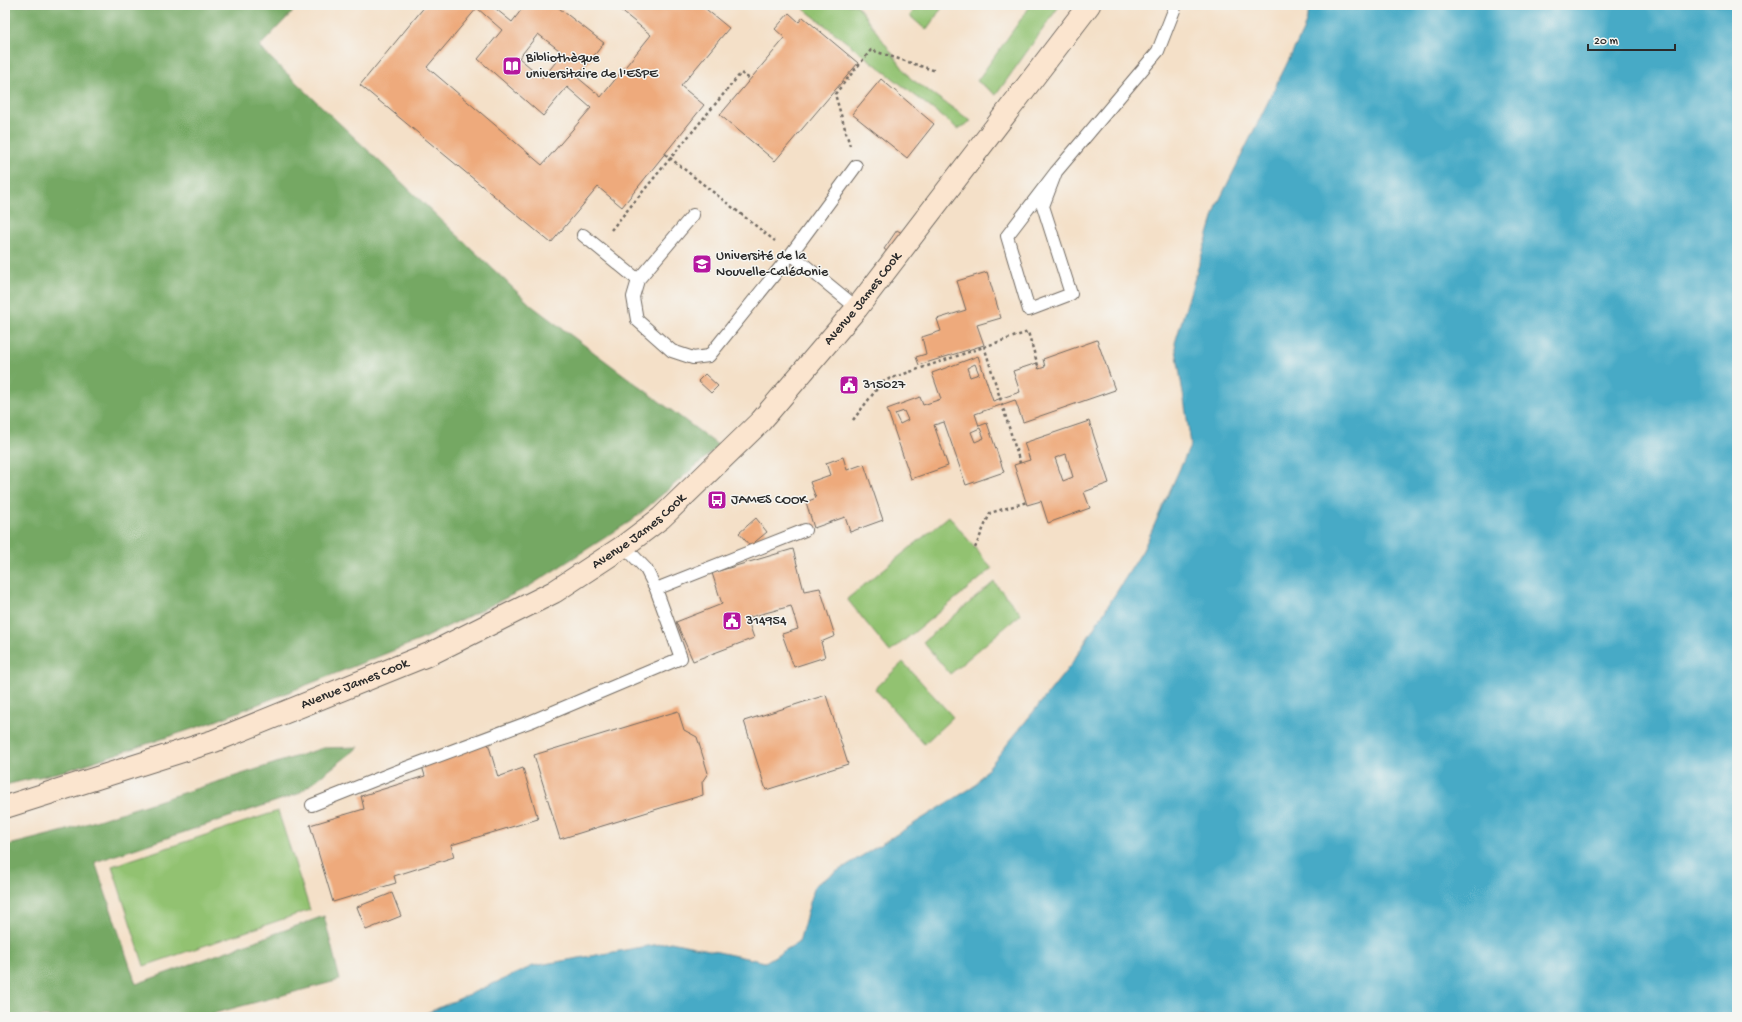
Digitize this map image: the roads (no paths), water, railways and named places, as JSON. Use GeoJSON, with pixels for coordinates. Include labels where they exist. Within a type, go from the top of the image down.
{"type":"FeatureCollection","features":[{"type":"Feature","properties":{"kind":"main road","name":"Avenue James Cook"},"geometry":{"type":"LineString","coordinates":[[5,807],[214,741],[432,653],[554,592],[624,546],[661,518],[761,421],[857,308],[1088,5]]}},
{"type":"Feature","properties":{"kind":"lane"},"geometry":{"type":"LineString","coordinates":[[1056,172],[1043,206],[1071,294],[1029,310],[1008,236],[1056,172],[1158,51],[1176,5]]}},
{"type":"Feature","properties":{"kind":"lane"},"geometry":{"type":"LineString","coordinates":[[693,215],[638,280],[633,297],[637,320],[672,351],[693,358],[709,356],[791,254],[856,166]]}},
{"type":"Feature","properties":{"kind":"lane"},"geometry":{"type":"LineString","coordinates":[[583,235],[638,280]]}},
{"type":"Feature","properties":{"kind":"lane"},"geometry":{"type":"LineString","coordinates":[[791,254],[857,308]]}},
{"type":"Feature","properties":{"kind":"lane"},"geometry":{"type":"LineString","coordinates":[[656,589],[805,530]]}},
{"type":"Feature","properties":{"kind":"lane"},"geometry":{"type":"LineString","coordinates":[[312,806],[394,772],[532,721],[681,658],[656,589],[646,569],[624,546]]}},
{"type":"Feature","properties":{"kind":"water"},"geometry":{"type":"Polygon","coordinates":[[[1311,5],[1737,5],[1737,1017],[418,1017],[533,966],[671,942],[765,962],[799,942],[815,885],[973,787],[1070,666],[1143,550],[1191,444],[1175,343],[1217,205],[1303,31],[1311,5]]]}},
{"type":"Feature","properties":{"kind":"place","name":"Bibliothèque universitaire de l'ESPE"},"geometry":{"type":"Point","coordinates":[512,66]}},
{"type":"Feature","properties":{"kind":"place","name":"Université de la Nouvelle-Calédonie"},"geometry":{"type":"Point","coordinates":[702,264]}},
{"type":"Feature","properties":{"kind":"place","name":"315027"},"geometry":{"type":"Point","coordinates":[849,385]}},
{"type":"Feature","properties":{"kind":"place","name":"JAMES COOK"},"geometry":{"type":"Point","coordinates":[717,500]}},
{"type":"Feature","properties":{"kind":"place","name":"314954"},"geometry":{"type":"Point","coordinates":[732,621]}}]}
